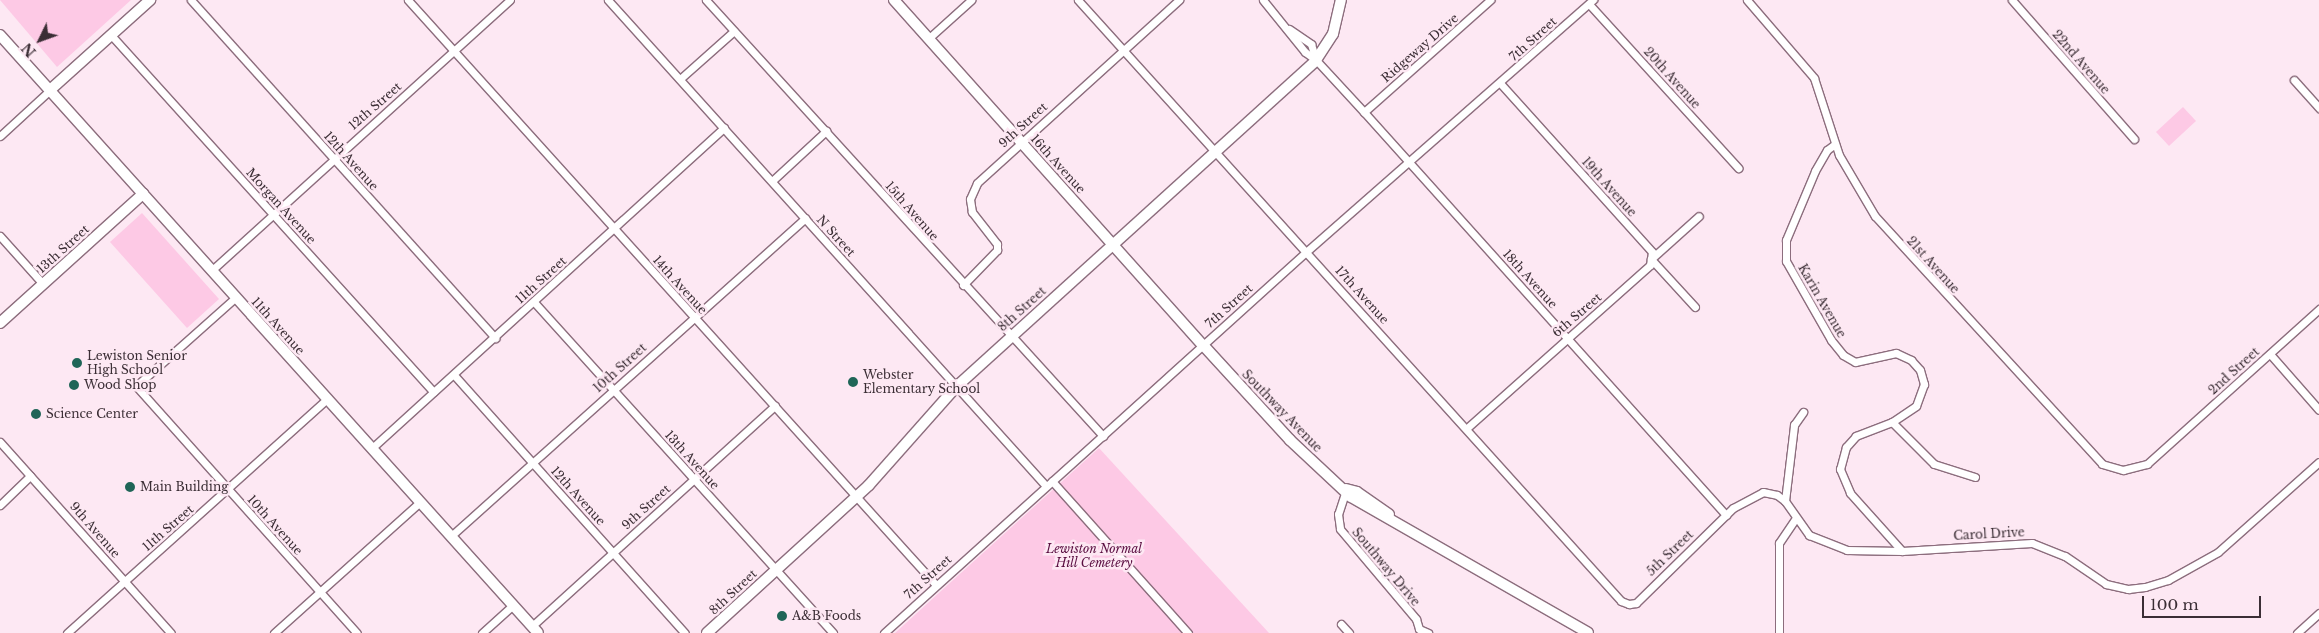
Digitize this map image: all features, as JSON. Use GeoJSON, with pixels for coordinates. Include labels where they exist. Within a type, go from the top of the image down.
{"type":"FeatureCollection","features":[{"type":"Feature","properties":{"kind":"main road"},"geometry":{"type":"LineString","coordinates":[[50,90],[150,0]]}},
{"type":"Feature","properties":{"kind":"main road","name":"16th Avenue"},"geometry":{"type":"LineString","coordinates":[[894,0],[1203,346]]}},
{"type":"Feature","properties":{"kind":"main road","name":"8th Street"},"geometry":{"type":"LineString","coordinates":[[707,633],[856,497],[956,387],[1113,244],[1217,153],[1316,60],[1333,34],[1341,0]]}},
{"type":"Feature","properties":{"kind":"main road","name":"11th Avenue"},"geometry":{"type":"LineString","coordinates":[[0,35],[535,630]]}},
{"type":"Feature","properties":{"kind":"main road","name":"13th Street"},"geometry":{"type":"LineString","coordinates":[[0,323],[143,194]]}},
{"type":"Feature","properties":{"kind":"main road","name":"Southway Avenue"},"geometry":{"type":"LineString","coordinates":[[1203,346],[1290,440],[1346,490],[1380,507],[1414,533],[1588,633]]}},
{"type":"Feature","properties":{"kind":"street","name":"12th Avenue"},"geometry":{"type":"LineString","coordinates":[[191,0],[495,338]]}},
{"type":"Feature","properties":{"kind":"street","name":"14th Avenue"},"geometry":{"type":"LineString","coordinates":[[408,0],[936,585]]}},
{"type":"Feature","properties":{"kind":"street","name":"12th Street"},"geometry":{"type":"LineString","coordinates":[[212,270],[333,158],[510,0]]}},
{"type":"Feature","properties":{"kind":"street","name":"N Street"},"geometry":{"type":"LineString","coordinates":[[608,0],[956,387],[1049,483]]}},
{"type":"Feature","properties":{"kind":"street","name":"15th Avenue"},"geometry":{"type":"LineString","coordinates":[[706,0],[826,130],[1010,337],[1103,436]]}},
{"type":"Feature","properties":{"kind":"street"},"geometry":{"type":"LineString","coordinates":[[929,38],[971,0]]}},
{"type":"Feature","properties":{"kind":"street","name":"17th Avenue"},"geometry":{"type":"LineString","coordinates":[[1078,0],[1622,601],[1629,604]]}},
{"type":"Feature","properties":{"kind":"street","name":"9th Street"},"geometry":{"type":"LineString","coordinates":[[963,284],[998,250],[997,244],[972,212],[972,191],[1021,142],[1180,0]]}},
{"type":"Feature","properties":{"kind":"street","name":"18th Avenue"},"geometry":{"type":"LineString","coordinates":[[1263,0],[1288,28],[1311,44],[1316,60],[1726,514]]}},
{"type":"Feature","properties":{"kind":"street","name":"Ridgeway Drive"},"geometry":{"type":"LineString","coordinates":[[1364,112],[1490,0]]}},
{"type":"Feature","properties":{"kind":"street","name":"21st Avenue"},"geometry":{"type":"LineString","coordinates":[[1747,0],[1814,78],[1835,144],[1860,195],[1890,235],[2097,462],[2123,470],[2138,468],[2164,450]]}},
{"type":"Feature","properties":{"kind":"street","name":"22nd Avenue"},"geometry":{"type":"LineString","coordinates":[[2012,0],[2134,139]]}},
{"type":"Feature","properties":{"kind":"street","name":"7th Street"},"geometry":{"type":"LineString","coordinates":[[884,633],[1307,251],[1591,2]]}},
{"type":"Feature","properties":{"kind":"street","name":"20th Avenue"},"geometry":{"type":"LineString","coordinates":[[1591,2],[1738,168]]}},
{"type":"Feature","properties":{"kind":"street"},"geometry":{"type":"LineString","coordinates":[[680,79],[734,31]]}},
{"type":"Feature","properties":{"kind":"street","name":"Morgan Avenue"},"geometry":{"type":"LineString","coordinates":[[111,35],[434,392]]}},
{"type":"Feature","properties":{"kind":"street"},"geometry":{"type":"LineString","coordinates":[[2294,80],[2319,108]]}},
{"type":"Feature","properties":{"kind":"street","name":"19th Avenue"},"geometry":{"type":"LineString","coordinates":[[1500,83],[1652,252],[1651,259],[1695,307]]}},
{"type":"Feature","properties":{"kind":"street"},"geometry":{"type":"LineString","coordinates":[[0,136],[50,90]]}},
{"type":"Feature","properties":{"kind":"street","name":"11th Street"},"geometry":{"type":"LineString","coordinates":[[372,448],[724,128]]}},
{"type":"Feature","properties":{"kind":"street"},"geometry":{"type":"LineString","coordinates":[[772,181],[826,130]]}},
{"type":"Feature","properties":{"kind":"street","name":"Karin Avenue"},"geometry":{"type":"LineString","coordinates":[[1835,144],[1827,150],[1815,170],[1786,240],[1786,260],[1830,340],[1842,354],[1855,362],[1896,353],[1918,365],[1924,384],[1920,401],[1892,422],[1856,436],[1846,447],[1840,469],[1850,493],[1902,551]]}},
{"type":"Feature","properties":{"kind":"street","name":"6th Street"},"geometry":{"type":"LineString","coordinates":[[1467,428],[1650,265],[1651,259],[1699,216]]}},
{"type":"Feature","properties":{"kind":"street","name":"10th Street"},"geometry":{"type":"LineString","coordinates":[[451,536],[805,218]]}},
{"type":"Feature","properties":{"kind":"street"},"geometry":{"type":"LineString","coordinates":[[0,236],[43,284]]}},
{"type":"Feature","properties":{"kind":"street","name":"10th Avenue"},"geometry":{"type":"LineString","coordinates":[[236,297],[136,386],[357,633]]}},
{"type":"Feature","properties":{"kind":"street","name":"13th Avenue"},"geometry":{"type":"LineString","coordinates":[[534,302],[614,388],[833,633]]}},
{"type":"Feature","properties":{"kind":"street","name":"2nd Street"},"geometry":{"type":"LineString","coordinates":[[2164,450],[2319,309]]}},
{"type":"Feature","properties":{"kind":"street"},"geometry":{"type":"LineString","coordinates":[[2270,354],[2319,410]]}},
{"type":"Feature","properties":{"kind":"street","name":"12th Avenue"},"geometry":{"type":"LineString","coordinates":[[454,375],[685,633]]}},
{"type":"Feature","properties":{"kind":"street","name":"11th Street"},"geometry":{"type":"LineString","coordinates":[[67,633],[327,399]]}},
{"type":"Feature","properties":{"kind":"street","name":"9th Street"},"geometry":{"type":"LineString","coordinates":[[535,630],[613,552],[775,406]]}},
{"type":"Feature","properties":{"kind":"street"},"geometry":{"type":"LineString","coordinates":[[1785,501],[1794,425],[1803,412]]}},
{"type":"Feature","properties":{"kind":"street"},"geometry":{"type":"LineString","coordinates":[[1892,422],[1934,464],[1975,477]]}},
{"type":"Feature","properties":{"kind":"street","name":"9th Avenue"},"geometry":{"type":"LineString","coordinates":[[0,442],[171,633]]}},
{"type":"Feature","properties":{"kind":"street","name":"Carol Drive"},"geometry":{"type":"LineString","coordinates":[[1785,501],[1795,519],[1809,535],[1826,544],[1860,552],[2032,543],[2065,556],[2106,584],[2128,589],[2145,587],[2168,580],[2218,552],[2319,462]]}},
{"type":"Feature","properties":{"kind":"street"},"geometry":{"type":"LineString","coordinates":[[0,505],[30,476]]}},
{"type":"Feature","properties":{"kind":"street"},"geometry":{"type":"LineString","coordinates":[[1049,483],[1188,633]]}},
{"type":"Feature","properties":{"kind":"street","name":"Southway Drive"},"geometry":{"type":"LineString","coordinates":[[1346,490],[1338,514],[1340,529],[1416,619],[1418,631]]}},
{"type":"Feature","properties":{"kind":"street"},"geometry":{"type":"LineString","coordinates":[[1726,514],[1763,492],[1777,495],[1785,501]]}},
{"type":"Feature","properties":{"kind":"street"},"geometry":{"type":"LineString","coordinates":[[274,633],[420,502]]}},
{"type":"Feature","properties":{"kind":"street","name":"5th Street"},"geometry":{"type":"LineString","coordinates":[[1629,604],[1636,603],[1726,514]]}},
{"type":"Feature","properties":{"kind":"street"},"geometry":{"type":"LineString","coordinates":[[1779,633],[1779,543],[1795,519]]}},
{"type":"Feature","properties":{"kind":"street"},"geometry":{"type":"LineString","coordinates":[[482,633],[513,605]]}},
{"type":"Feature","properties":{"kind":"street"},"geometry":{"type":"LineString","coordinates":[[2297,633],[2319,613]]}},
{"type":"Feature","properties":{"kind":"street"},"geometry":{"type":"LineString","coordinates":[[1341,624],[1349,633]]}},
{"type":"Feature","properties":{"kind":"street"},"geometry":{"type":"LineString","coordinates":[[1418,631],[1428,633]]}},
{"type":"Feature","properties":{"kind":"green space"},"geometry":{"type":"Polygon","coordinates":[[[0,0],[131,0],[57,67],[0,0]]]}},
{"type":"Feature","properties":{"kind":"green space"},"geometry":{"type":"Polygon","coordinates":[[[2183,107],[2196,121],[2169,146],[2156,132],[2183,107]]]}},
{"type":"Feature","properties":{"kind":"green space"},"geometry":{"type":"Polygon","coordinates":[[[142,213],[219,299],[187,328],[110,242],[142,213]]]}},
{"type":"Feature","properties":{"kind":"green space","name":"Lewiston Normal Hill Cemetery"},"geometry":{"type":"Polygon","coordinates":[[[1099,448],[1269,633],[895,633],[941,591],[1099,448]]]}},
{"type":"Feature","properties":{"kind":"place","name":"Lewiston Senior High School"},"geometry":{"type":"Point","coordinates":[77,363]}},
{"type":"Feature","properties":{"kind":"place","name":"Webster Elementary School"},"geometry":{"type":"Point","coordinates":[853,382]}},
{"type":"Feature","properties":{"kind":"place","name":"Wood Shop"},"geometry":{"type":"Point","coordinates":[74,385]}},
{"type":"Feature","properties":{"kind":"place","name":"Science Center"},"geometry":{"type":"Point","coordinates":[36,414]}},
{"type":"Feature","properties":{"kind":"place","name":"Main Building"},"geometry":{"type":"Point","coordinates":[130,487]}},
{"type":"Feature","properties":{"kind":"place","name":"A&B Foods"},"geometry":{"type":"Point","coordinates":[782,616]}}]}
